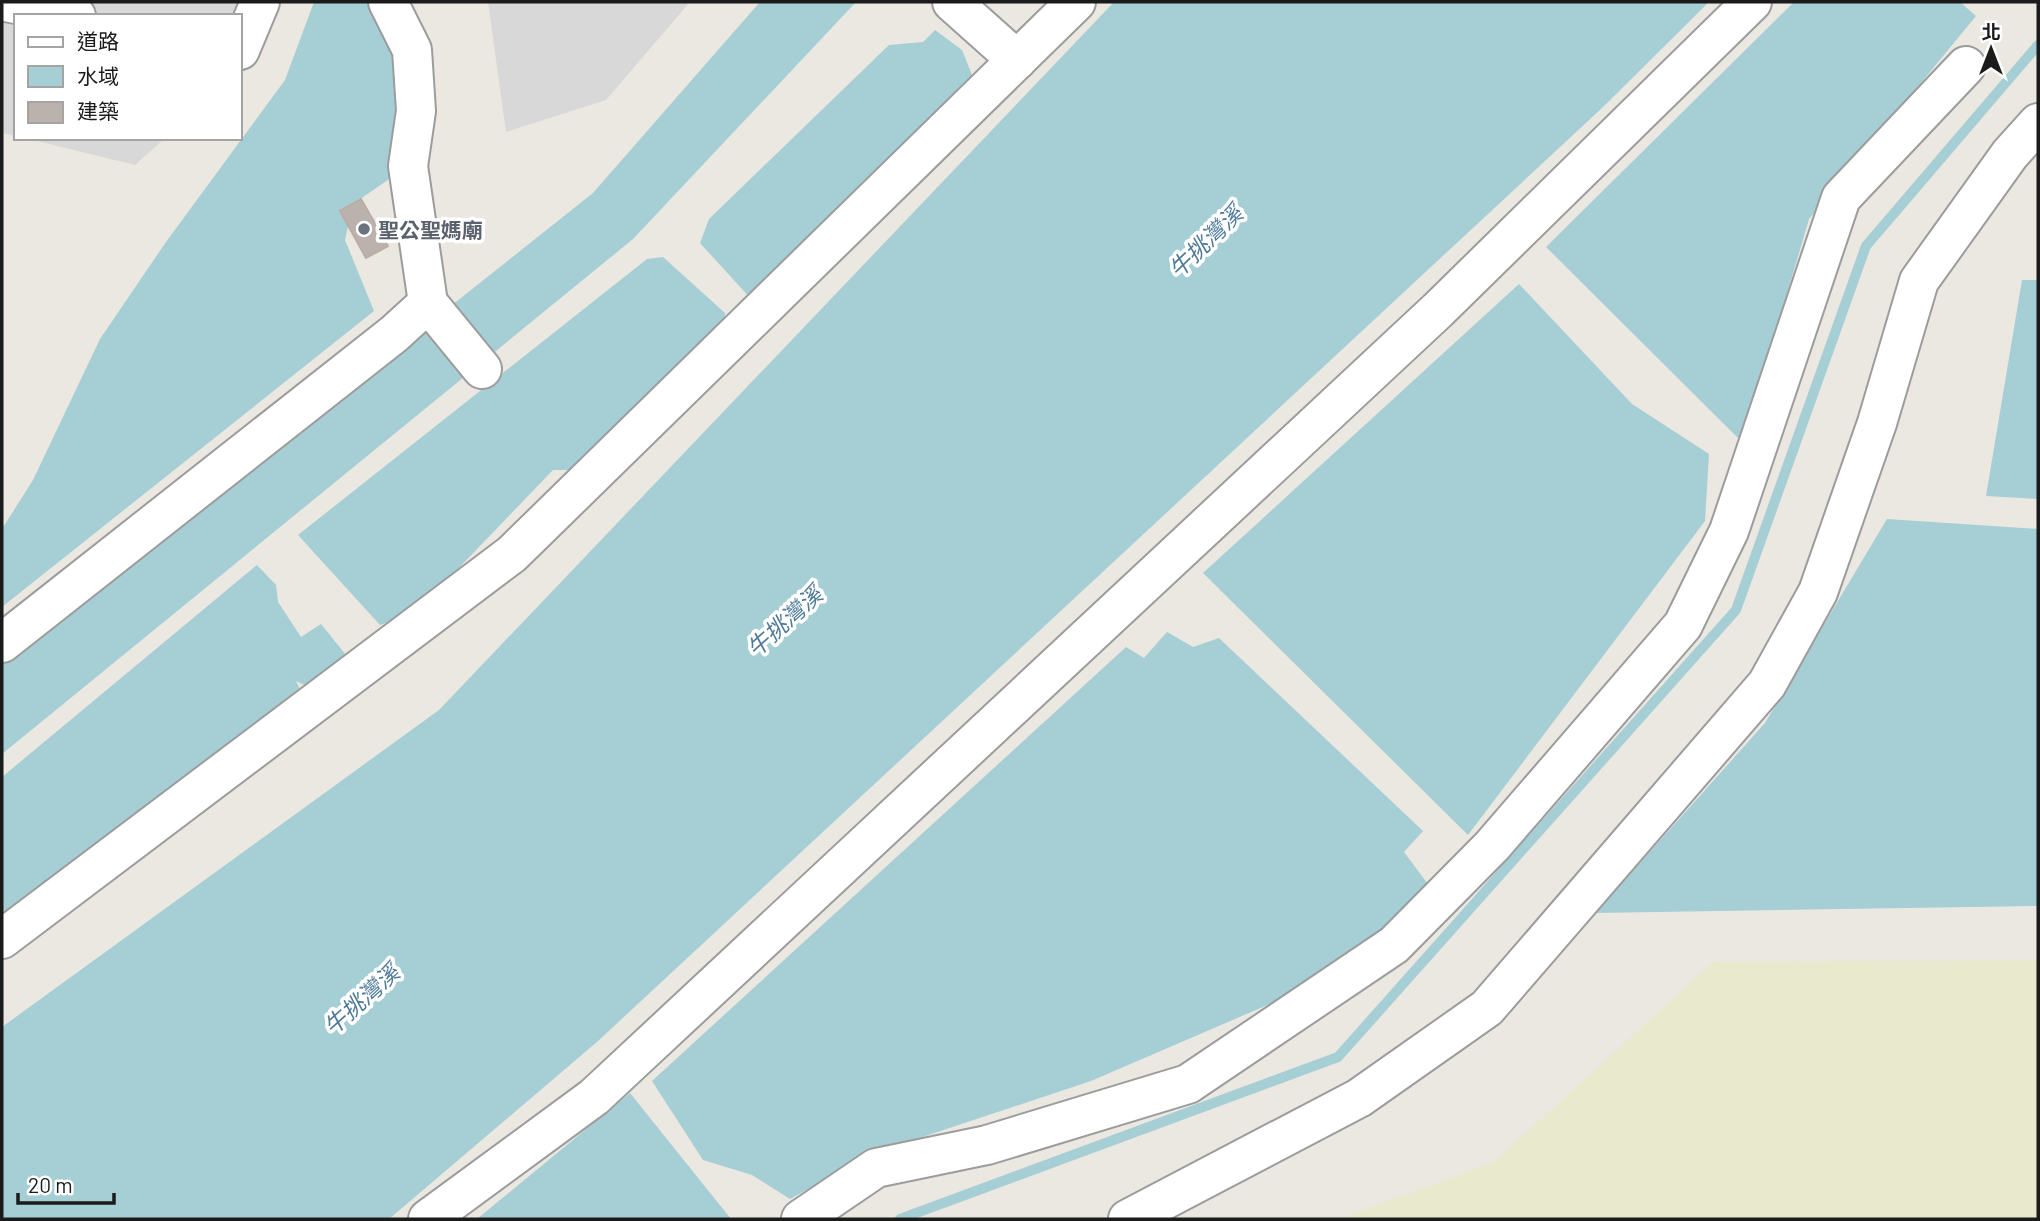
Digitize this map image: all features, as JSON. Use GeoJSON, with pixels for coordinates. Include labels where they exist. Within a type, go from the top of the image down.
{"type":"FeatureCollection","features":[{"type":"Feature","properties":{"kind":"street"},"geometry":{"type":"LineString","coordinates":[[6,2],[66,14]]}},
{"type":"Feature","properties":{"kind":"street"},"geometry":{"type":"LineString","coordinates":[[242,45],[260,2]]}},
{"type":"Feature","properties":{"kind":"street"},"geometry":{"type":"LineString","coordinates":[[387,2],[412,50],[416,111],[408,166],[431,307],[482,369]]}},
{"type":"Feature","properties":{"kind":"street"},"geometry":{"type":"LineString","coordinates":[[952,2],[1017,60]]}},
{"type":"Feature","properties":{"kind":"street"},"geometry":{"type":"LineString","coordinates":[[2,939],[512,554],[1076,2]]}},
{"type":"Feature","properties":{"kind":"street"},"geometry":{"type":"LineString","coordinates":[[428,1219],[594,1097],[1438,310],[1752,2]]}},
{"type":"Feature","properties":{"kind":"street"},"geometry":{"type":"LineString","coordinates":[[801,1219],[876,1168],[988,1145],[1188,1083],[1394,945],[1492,846],[1682,625],[1729,531],[1841,198],[1966,66]]}},
{"type":"Feature","properties":{"kind":"street"},"geometry":{"type":"LineString","coordinates":[[1128,1219],[1359,1098],[1487,1008],[1767,684],[1818,592],[1877,423],[1919,281],[2011,154],[2038,123]]}},
{"type":"Feature","properties":{"kind":"street"},"geometry":{"type":"LineString","coordinates":[[2,643],[431,307]]}},
{"type":"Feature","properties":{"kind":"shaded area"},"geometry":{"type":"Polygon","coordinates":[[[2,2],[261,2],[253,58],[242,68],[242,14],[14,14],[14,136],[2,133],[2,2]]]}},
{"type":"Feature","properties":{"kind":"shaded area"},"geometry":{"type":"Polygon","coordinates":[[[488,2],[690,2],[606,100],[506,132],[488,2]]]}},
{"type":"Feature","properties":{"kind":"shaded area"},"geometry":{"type":"Polygon","coordinates":[[[33,140],[163,140],[135,165],[33,140]]]}},
{"type":"Feature","properties":{"kind":"green space"},"geometry":{"type":"Polygon","coordinates":[[[2038,960],[2038,1219],[1339,1219],[1494,1162],[1713,962],[2038,960]]]}},
{"type":"Feature","properties":{"kind":"water"},"geometry":{"type":"Polygon","coordinates":[[[314,2],[373,2],[403,57],[408,166],[353,204],[345,240],[374,311],[2,607],[2,529],[33,480],[100,339],[166,242],[285,80],[314,2]]]}},
{"type":"Feature","properties":{"kind":"water"},"geometry":{"type":"Polygon","coordinates":[[[760,2],[856,2],[633,239],[2,754],[2,663],[593,193],[760,2]]]}},
{"type":"Feature","properties":{"kind":"water","name":"牛挑灣溪"},"geometry":{"type":"Polygon","coordinates":[[[1114,2],[1709,2],[1602,108],[598,1041],[389,1219],[2,1219],[2,1027],[439,710],[1114,2]]]}},
{"type":"Feature","properties":{"kind":"water"},"geometry":{"type":"Polygon","coordinates":[[[1794,2],[1960,2],[1976,16],[1809,219],[1743,443],[1546,247],[1794,2]]]}},
{"type":"Feature","properties":{"kind":"water"},"geometry":{"type":"Polygon","coordinates":[[[935,30],[962,50],[974,80],[753,301],[700,243],[709,219],[889,45],[923,42],[935,30]]]}},
{"type":"Feature","properties":{"kind":"water"},"geometry":{"type":"Polygon","coordinates":[[[663,257],[725,313],[725,334],[577,470],[553,470],[453,574],[403,617],[380,625],[298,535],[647,259],[663,257]]]}},
{"type":"Feature","properties":{"kind":"water"},"geometry":{"type":"Polygon","coordinates":[[[2022,280],[2038,280],[2038,499],[1986,496],[2022,280]]]}},
{"type":"Feature","properties":{"kind":"water"},"geometry":{"type":"Polygon","coordinates":[[[1519,284],[1632,404],[1709,454],[1705,521],[1468,835],[1203,573],[1519,284]]]}},
{"type":"Feature","properties":{"kind":"water"},"geometry":{"type":"Polygon","coordinates":[[[1887,519],[2038,529],[2038,906],[1595,913],[1765,723],[1887,519]]]}},
{"type":"Feature","properties":{"kind":"water"},"geometry":{"type":"Polygon","coordinates":[[[257,565],[276,585],[278,602],[301,637],[321,624],[350,660],[315,690],[296,681],[304,698],[2,917],[2,777],[257,565]]]}},
{"type":"Feature","properties":{"kind":"water"},"geometry":{"type":"Polygon","coordinates":[[[1167,632],[1193,647],[1219,638],[1423,831],[1404,852],[1436,895],[1279,1000],[1091,1081],[874,1153],[790,1199],[752,1175],[703,1160],[652,1081],[1126,647],[1144,658],[1167,632]]]}},
{"type":"Feature","properties":{"kind":"water"},"geometry":{"type":"Polygon","coordinates":[[[630,1093],[731,1219],[477,1219],[630,1093]]]}},
{"type":"Feature","properties":{"kind":"building","name":"聖公聖媽廟"},"geometry":{"type":"Polygon","coordinates":[[[361,199],[388,246],[366,258],[340,211],[361,199]]]}},
{"type":"Feature","properties":{"kind":"waterway"},"geometry":{"type":"LineString","coordinates":[[900,1219],[1338,1057],[1736,610],[1866,246],[2038,45]]}},
{"type":"Feature","properties":{"kind":"place","name":"聖公聖媽廟"},"geometry":{"type":"Point","coordinates":[364,229]}}]}
